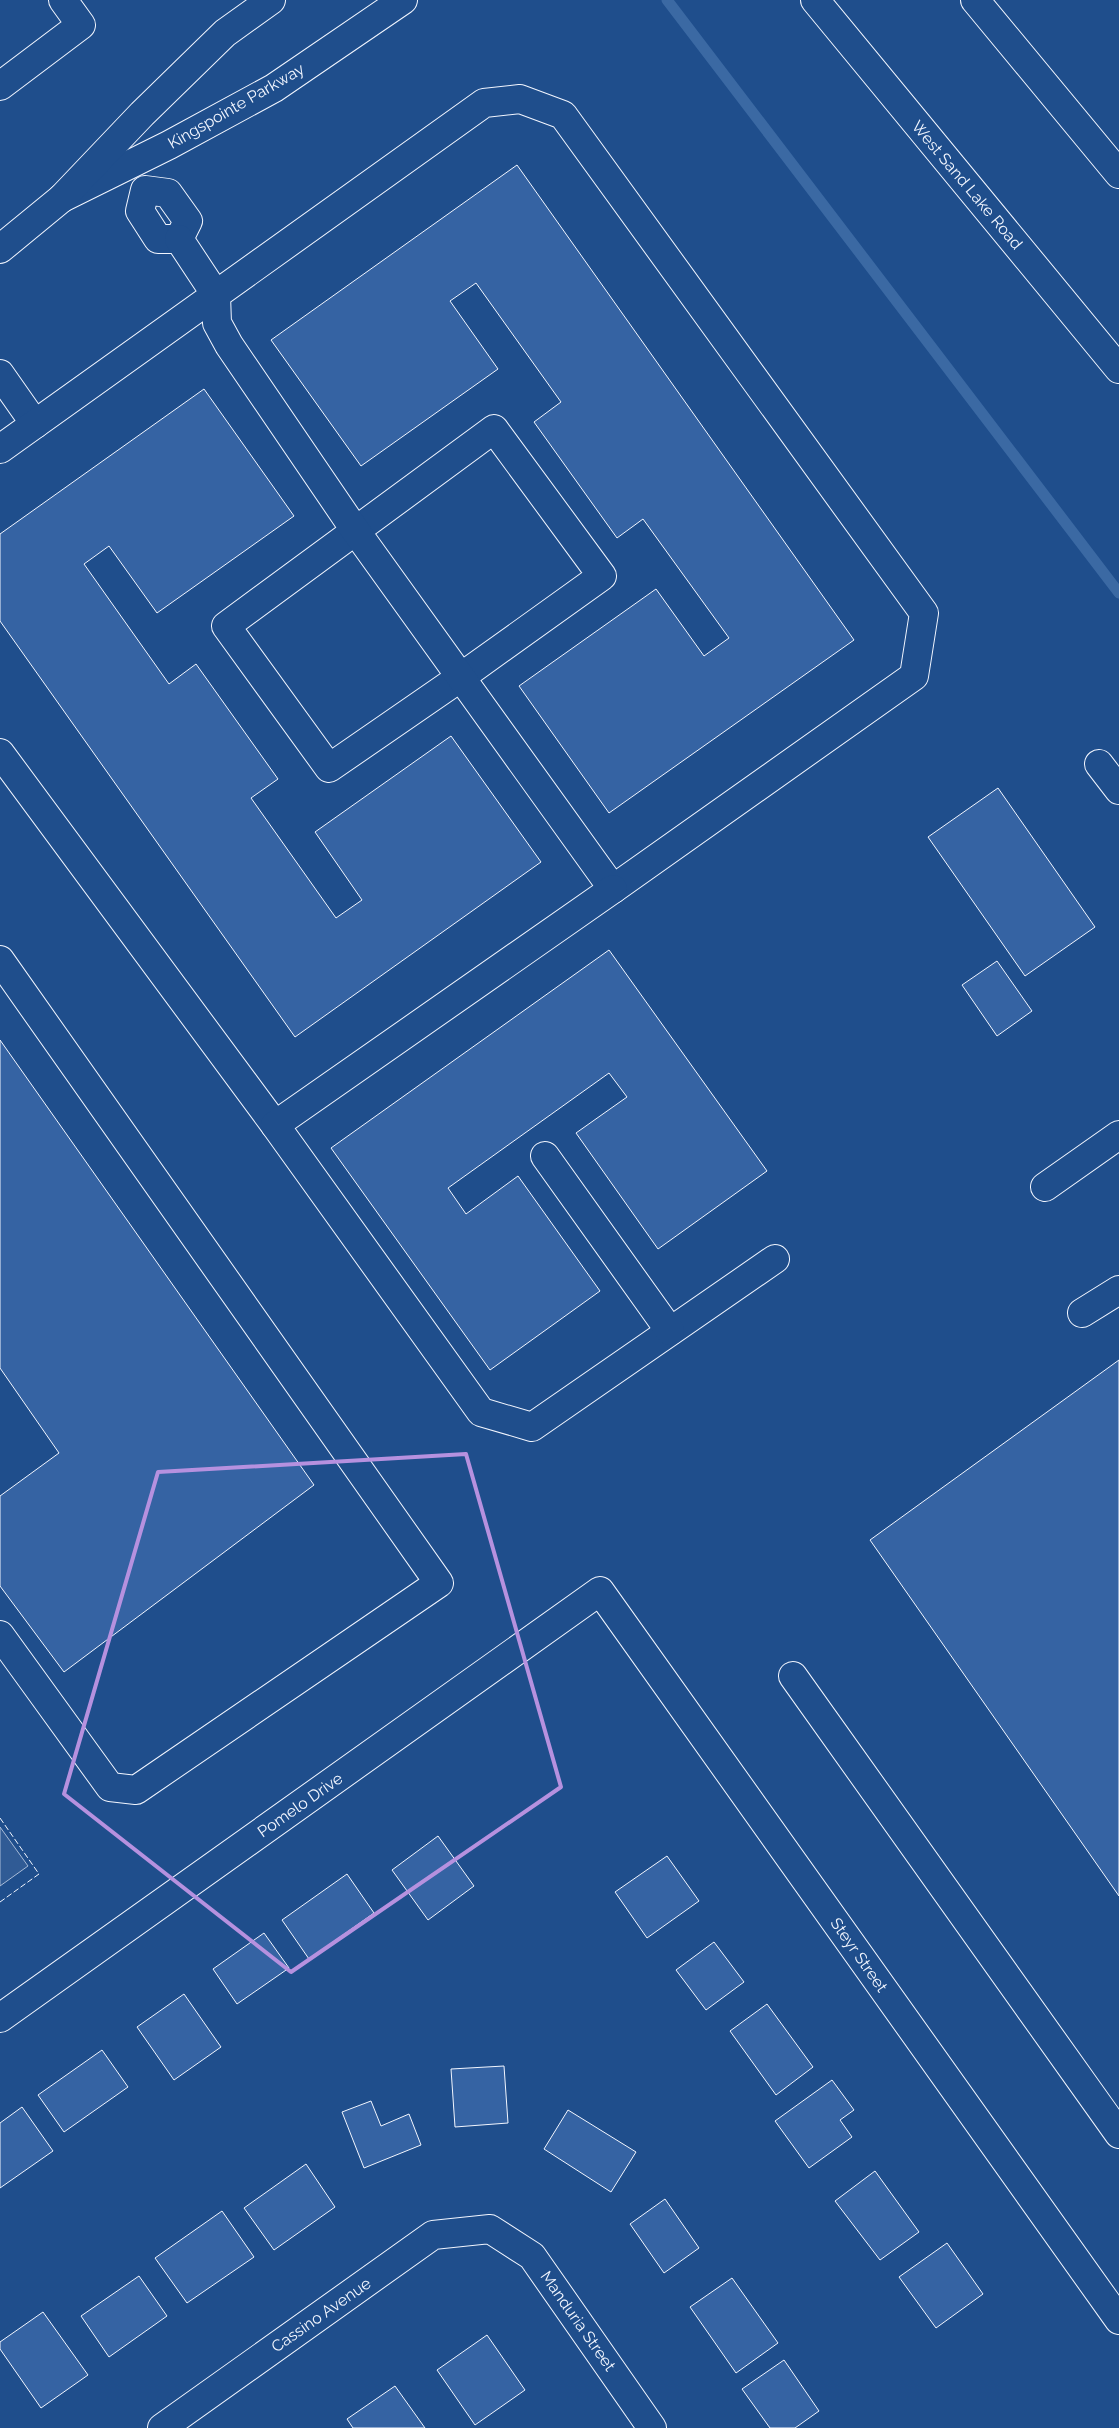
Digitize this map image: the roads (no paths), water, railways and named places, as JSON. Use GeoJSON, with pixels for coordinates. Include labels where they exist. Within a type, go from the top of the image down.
{"type":"FeatureCollection","features":[{"type":"Feature","properties":{"kind":"street"},"geometry":{"type":"LineString","coordinates":[[0,86],[81,25],[63,0]]}},
{"type":"Feature","properties":{"kind":"street","name":"Kingspointe Parkway"},"geometry":{"type":"LineString","coordinates":[[0,249],[62,198],[142,114],[225,33],[271,0]]}},
{"type":"Feature","properties":{"kind":"street","name":"West Sand Lake Road"},"geometry":{"type":"LineString","coordinates":[[815,0],[1119,369]]}},
{"type":"Feature","properties":{"kind":"street"},"geometry":{"type":"LineString","coordinates":[[976,0],[1119,174]]}},
{"type":"Feature","properties":{"kind":"street","name":"Kingspointe Parkway"},"geometry":{"type":"LineString","coordinates":[[62,198],[274,88],[385,5]]}},
{"type":"Feature","properties":{"kind":"street"},"geometry":{"type":"LineString","coordinates":[[0,449],[484,103],[520,99],[563,115],[924,613],[914,676],[614,889],[275,1125]]}},
{"type":"Feature","properties":{"kind":"street"},"geometry":{"type":"LineString","coordinates":[[128,165],[146,190],[168,193],[188,221],[179,239],[216,295],[216,323],[229,344],[355,530],[614,889]]}},
{"type":"Feature","properties":{"kind":"street"},"geometry":{"type":"LineString","coordinates":[[0,374],[35,424]]}},
{"type":"Feature","properties":{"kind":"street"},"geometry":{"type":"LineString","coordinates":[[494,430],[602,576],[461,678],[329,768],[226,626],[355,530],[494,430]]}},
{"type":"Feature","properties":{"kind":"street"},"geometry":{"type":"LineString","coordinates":[[0,753],[275,1125],[481,1412],[532,1427],[775,1259]]}},
{"type":"Feature","properties":{"kind":"street"},"geometry":{"type":"LineString","coordinates":[[1099,764],[1119,790]]}},
{"type":"Feature","properties":{"kind":"street"},"geometry":{"type":"LineString","coordinates":[[0,960],[439,1583],[136,1790],[110,1787],[0,1635]]}},
{"type":"Feature","properties":{"kind":"street"},"geometry":{"type":"LineString","coordinates":[[1045,1188],[1119,1135]]}},
{"type":"Feature","properties":{"kind":"street"},"geometry":{"type":"LineString","coordinates":[[546,1156],[670,1331]]}},
{"type":"Feature","properties":{"kind":"street"},"geometry":{"type":"LineString","coordinates":[[1082,1313],[1119,1290]]}},
{"type":"Feature","properties":{"kind":"street","name":"Pomelo Drive"},"geometry":{"type":"LineString","coordinates":[[0,2018],[600,1591]]}},
{"type":"Feature","properties":{"kind":"street","name":"Steyr Street"},"geometry":{"type":"LineString","coordinates":[[600,1591],[1119,2320]]}},
{"type":"Feature","properties":{"kind":"street"},"geometry":{"type":"LineString","coordinates":[[793,1676],[1119,2134]]}},
{"type":"Feature","properties":{"kind":"street","name":"Cassino Avenue"},"geometry":{"type":"LineString","coordinates":[[162,2428],[434,2235],[490,2229]]}},
{"type":"Feature","properties":{"kind":"street","name":"Manduria Street"},"geometry":{"type":"LineString","coordinates":[[490,2229],[532,2256],[652,2428]]}},
{"type":"Feature","properties":{"kind":"waterway"},"geometry":{"type":"LineString","coordinates":[[667,0],[1119,593]]}}]}
